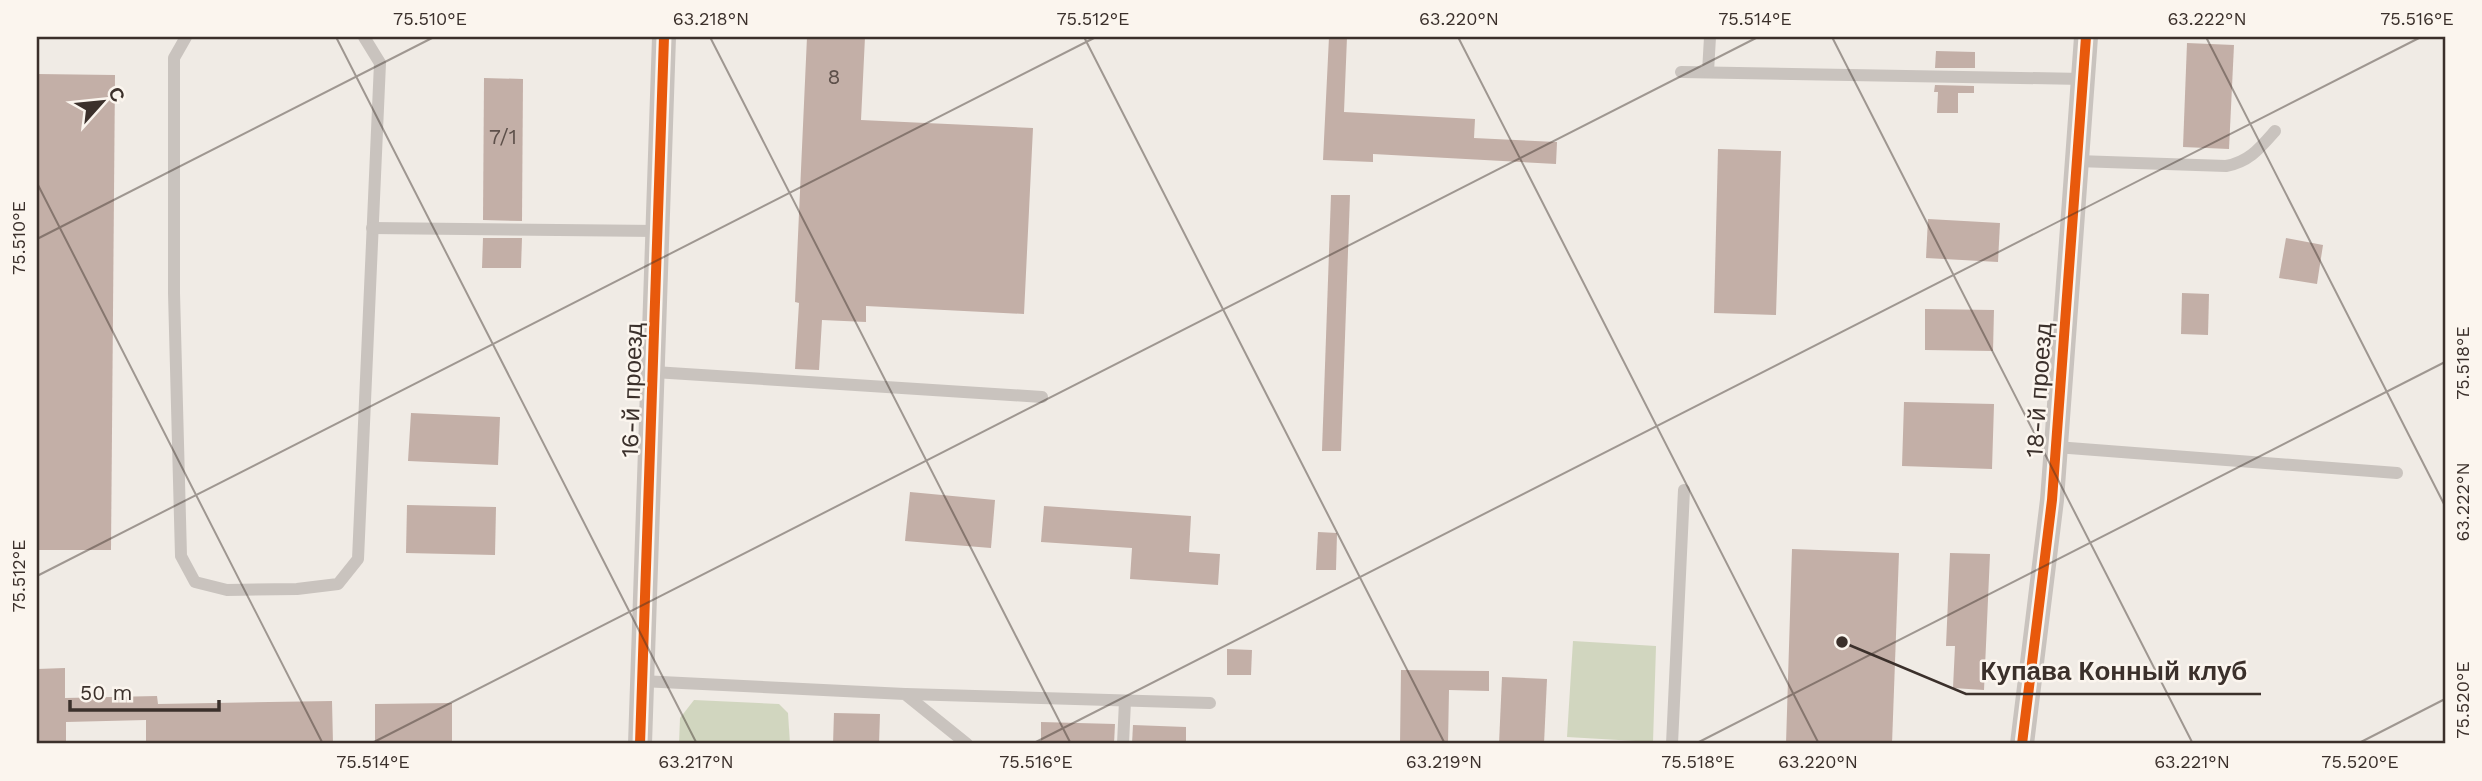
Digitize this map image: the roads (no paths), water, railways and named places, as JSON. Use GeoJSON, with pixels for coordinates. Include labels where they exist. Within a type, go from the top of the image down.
{"type":"FeatureCollection","features":[{"type":"Feature","properties":{"kind":"street","name":"16-й проезд"},"geometry":{"type":"LineString","coordinates":[[640,744],[664,37]]}},
{"type":"Feature","properties":{"kind":"street","name":"18-й проезд"},"geometry":{"type":"LineString","coordinates":[[2022,744],[2052,500],[2086,37]]}},
{"type":"Feature","properties":{"kind":"lane"},"geometry":{"type":"LineString","coordinates":[[186,37],[174,58],[174,293],[181,556],[195,582],[227,590],[297,589],[338,584],[359,559],[380,63],[364,37]]}},
{"type":"Feature","properties":{"kind":"lane"},"geometry":{"type":"LineString","coordinates":[[1708,72],[1710,37]]}},
{"type":"Feature","properties":{"kind":"lane"},"geometry":{"type":"LineString","coordinates":[[1681,72],[2082,79]]}},
{"type":"Feature","properties":{"kind":"lane"},"geometry":{"type":"LineString","coordinates":[[2077,161],[2226,166],[2241,163],[2251,157],[2275,131]]}},
{"type":"Feature","properties":{"kind":"lane"},"geometry":{"type":"LineString","coordinates":[[372,228],[658,231]]}},
{"type":"Feature","properties":{"kind":"lane"},"geometry":{"type":"LineString","coordinates":[[654,372],[1042,397]]}},
{"type":"Feature","properties":{"kind":"lane"},"geometry":{"type":"LineString","coordinates":[[2056,447],[2397,473]]}},
{"type":"Feature","properties":{"kind":"lane"},"geometry":{"type":"LineString","coordinates":[[1672,744],[1684,490]]}},
{"type":"Feature","properties":{"kind":"lane"},"geometry":{"type":"LineString","coordinates":[[641,681],[905,694],[1210,703]]}},
{"type":"Feature","properties":{"kind":"lane"},"geometry":{"type":"LineString","coordinates":[[905,694],[967,744]]}},
{"type":"Feature","properties":{"kind":"lane"},"geometry":{"type":"LineString","coordinates":[[1123,744],[1125,701]]}},
{"type":"Feature","properties":{"kind":"place","name":"Купава Конный клуб"},"geometry":{"type":"Point","coordinates":[1842,642]}}]}
